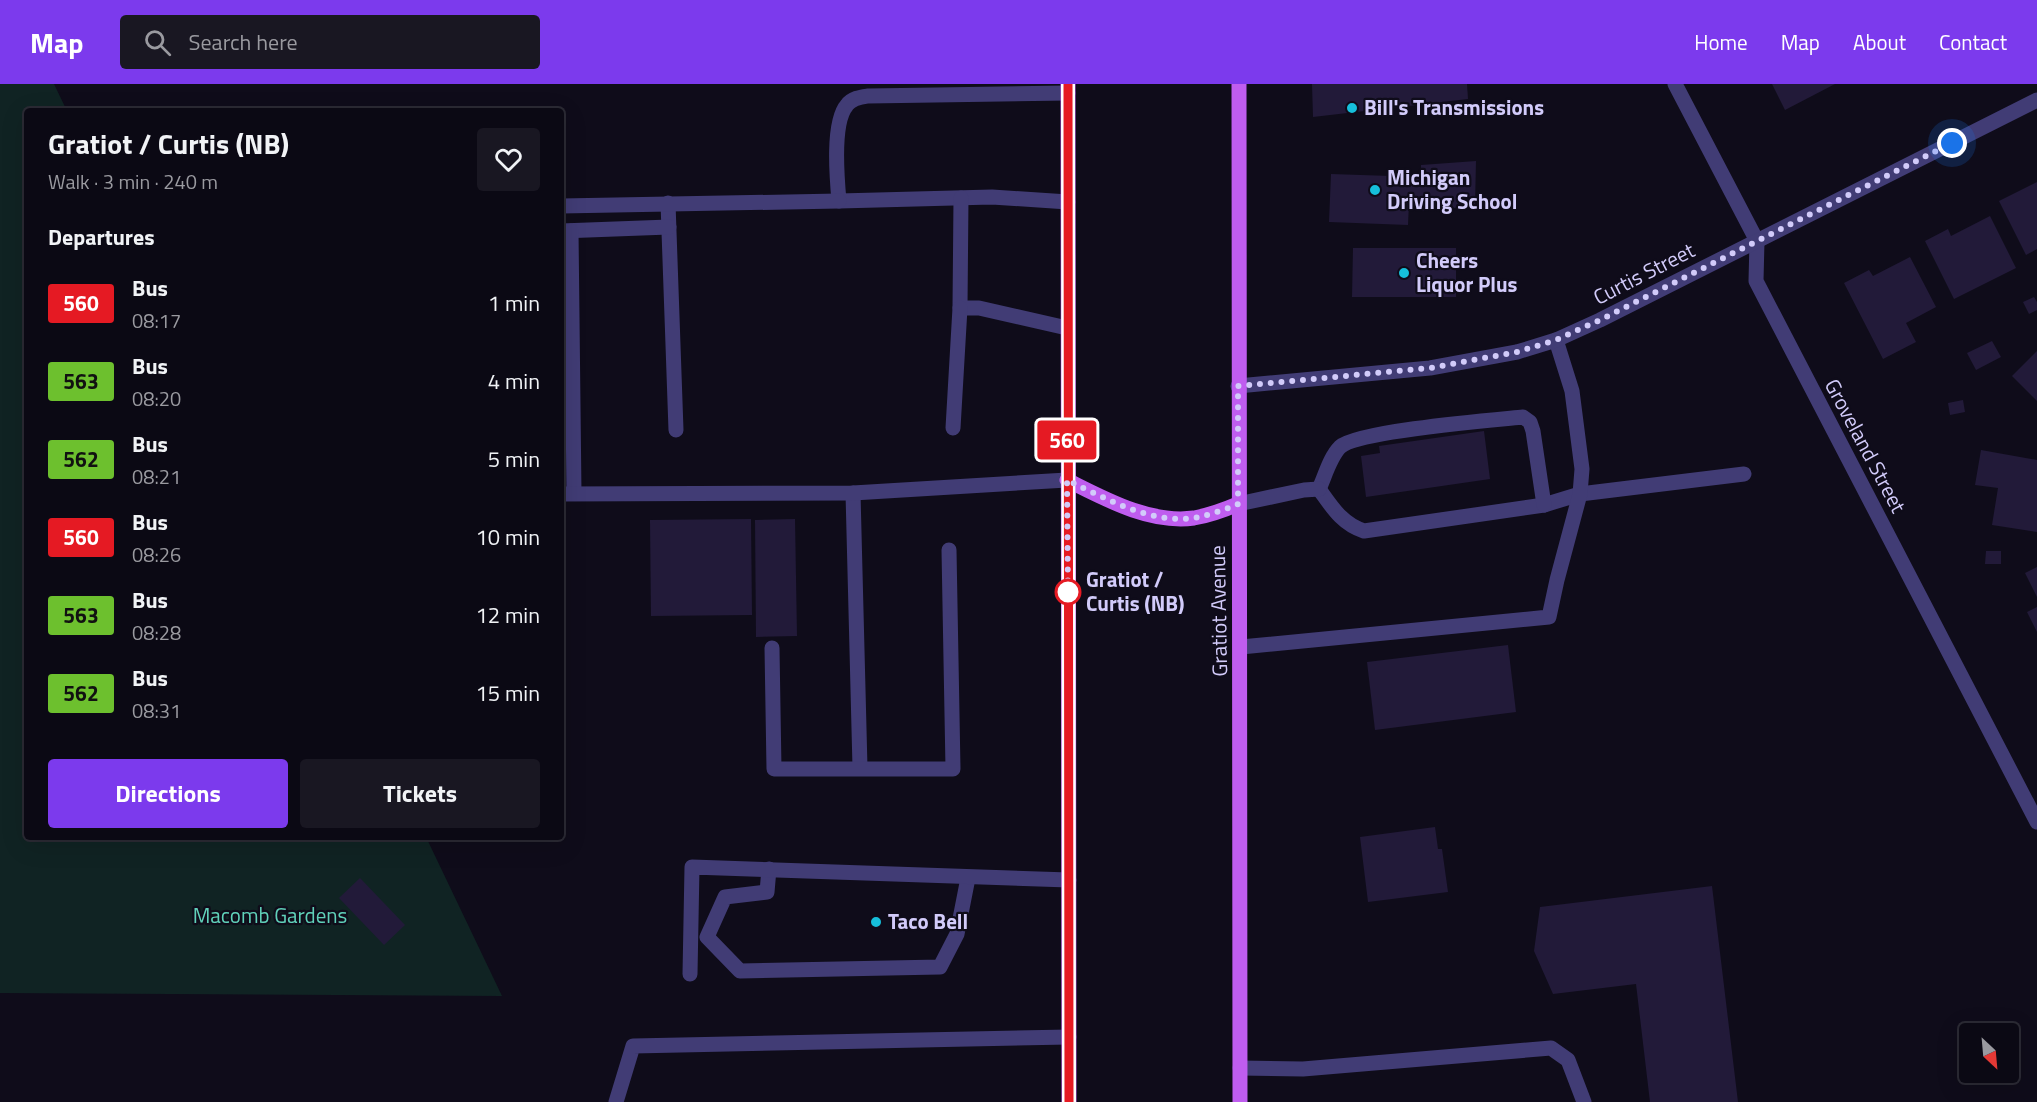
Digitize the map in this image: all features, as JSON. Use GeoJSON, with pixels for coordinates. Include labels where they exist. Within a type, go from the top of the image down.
{"type":"FeatureCollection","features":[{"type":"Feature","properties":{"kind":"main road","name":"Gratiot Avenue"},"geometry":{"type":"LineString","coordinates":[[1239,84],[1240,1102]]}},
{"type":"Feature","properties":{"kind":"main road"},"geometry":{"type":"LineString","coordinates":[[1068,88],[1069,1102]]}},
{"type":"Feature","properties":{"kind":"main road"},"geometry":{"type":"LineString","coordinates":[[1067,480],[1108,500],[1141,512],[1170,519],[1193,518],[1216,513],[1238,504]]}},
{"type":"Feature","properties":{"kind":"street","name":"Groveland Street"},"geometry":{"type":"LineString","coordinates":[[1675,84],[1757,241],[1756,281],[2036,816]]}},
{"type":"Feature","properties":{"kind":"street"},"geometry":{"type":"LineString","coordinates":[[839,201],[837,136],[841,115],[847,104],[856,98],[1068,88]]}},
{"type":"Feature","properties":{"kind":"street","name":"Curtis Street"},"geometry":{"type":"LineString","coordinates":[[1238,386],[1430,368],[1517,352],[1556,340],[2037,100]]}},
{"type":"Feature","properties":{"kind":"street"},"geometry":{"type":"LineString","coordinates":[[564,206],[992,197],[1068,202]]}},
{"type":"Feature","properties":{"kind":"street"},"geometry":{"type":"LineString","coordinates":[[953,428],[960,308],[961,198]]}},
{"type":"Feature","properties":{"kind":"street"},"geometry":{"type":"LineString","coordinates":[[668,203],[676,430]]}},
{"type":"Feature","properties":{"kind":"street"},"geometry":{"type":"LineString","coordinates":[[669,228],[566,231],[568,494],[853,493],[1067,480]]}},
{"type":"Feature","properties":{"kind":"street"},"geometry":{"type":"LineString","coordinates":[[960,308],[979,308],[1067,328]]}},
{"type":"Feature","properties":{"kind":"street"},"geometry":{"type":"LineString","coordinates":[[1241,647],[1549,617],[1580,494],[1582,469],[1572,391],[1556,340]]}},
{"type":"Feature","properties":{"kind":"street"},"geometry":{"type":"LineString","coordinates":[[1319,489],[1329,464],[1340,447],[1355,440],[1381,434],[1523,417],[1530,422],[1533,431],[1544,505]]}},
{"type":"Feature","properties":{"kind":"street"},"geometry":{"type":"LineString","coordinates":[[1319,489],[1339,517],[1351,527],[1364,531],[1544,505],[1580,494],[1743,474]]}},
{"type":"Feature","properties":{"kind":"street"},"geometry":{"type":"LineString","coordinates":[[1238,504],[1319,489]]}},
{"type":"Feature","properties":{"kind":"street"},"geometry":{"type":"LineString","coordinates":[[853,493],[860,768]]}},
{"type":"Feature","properties":{"kind":"street"},"geometry":{"type":"LineString","coordinates":[[772,648],[774,769],[953,769],[949,550]]}},
{"type":"Feature","properties":{"kind":"street"},"geometry":{"type":"LineString","coordinates":[[690,974],[692,867],[1069,880]]}},
{"type":"Feature","properties":{"kind":"street"},"geometry":{"type":"LineString","coordinates":[[769,869],[767,892],[725,897],[707,937],[740,971],[940,967],[957,934],[968,878]]}},
{"type":"Feature","properties":{"kind":"street"},"geometry":{"type":"LineString","coordinates":[[616,1102],[633,1046],[1069,1037]]}},
{"type":"Feature","properties":{"kind":"street"},"geometry":{"type":"LineString","coordinates":[[1240,1068],[1304,1069],[1551,1048],[1568,1060],[1584,1102]]}},
{"type":"Feature","properties":{"kind":"green space","name":"Macomb Gardens"},"geometry":{"type":"Polygon","coordinates":[[[0,84],[54,84],[66,108],[24,108],[24,840],[427,840],[502,996],[0,993],[0,84]]]}},
{"type":"Feature","properties":{"kind":"building","name":"Bill's Transmissions"},"geometry":{"type":"Polygon","coordinates":[[[1312,84],[1467,84],[1468,99],[1313,117],[1312,84]]]}},
{"type":"Feature","properties":{"kind":"building"},"geometry":{"type":"Polygon","coordinates":[[[1772,84],[1835,84],[1785,110],[1772,84]]]}},
{"type":"Feature","properties":{"kind":"building","name":"Michigan Driving School"},"geometry":{"type":"Polygon","coordinates":[[[1476,161],[1475,206],[1420,211],[1421,203],[1409,203],[1408,225],[1329,222],[1331,174],[1421,177],[1421,165],[1476,161]]]}},
{"type":"Feature","properties":{"kind":"building"},"geometry":{"type":"Polygon","coordinates":[[[2037,182],[2037,249],[2026,255],[1999,201],[2037,182]]]}},
{"type":"Feature","properties":{"kind":"building"},"geometry":{"type":"Polygon","coordinates":[[[1990,216],[2016,268],[1954,299],[1925,241],[1948,229],[1951,236],[1990,216]]]}},
{"type":"Feature","properties":{"kind":"building","name":"Cheers Liquor Plus"},"geometry":{"type":"Polygon","coordinates":[[[1353,248],[1456,248],[1456,297],[1352,297],[1353,248]]]}},
{"type":"Feature","properties":{"kind":"building"},"geometry":{"type":"Polygon","coordinates":[[[1910,257],[1936,307],[1906,323],[1916,342],[1883,359],[1844,283],[1869,270],[1873,276],[1910,257]]]}},
{"type":"Feature","properties":{"kind":"building"},"geometry":{"type":"Polygon","coordinates":[[[2034,297],[2037,310],[2029,314],[2023,302],[2034,297]]]}},
{"type":"Feature","properties":{"kind":"building"},"geometry":{"type":"Polygon","coordinates":[[[1992,341],[2001,357],[1976,370],[1967,353],[1992,341]]]}},
{"type":"Feature","properties":{"kind":"building"},"geometry":{"type":"Polygon","coordinates":[[[2037,351],[2037,401],[2012,376],[2037,351]]]}},
{"type":"Feature","properties":{"kind":"building"},"geometry":{"type":"Polygon","coordinates":[[[1963,400],[1965,412],[1950,415],[1948,403],[1963,400]]]}},
{"type":"Feature","properties":{"kind":"building"},"geometry":{"type":"Polygon","coordinates":[[[1484,431],[1490,479],[1366,497],[1361,456],[1380,453],[1379,446],[1484,431]]]}},
{"type":"Feature","properties":{"kind":"building"},"geometry":{"type":"Polygon","coordinates":[[[1981,450],[2037,460],[2037,532],[1992,525],[1998,488],[1975,485],[1981,450]]]}},
{"type":"Feature","properties":{"kind":"building"},"geometry":{"type":"Polygon","coordinates":[[[751,519],[752,615],[651,616],[650,520],[751,519]]]}},
{"type":"Feature","properties":{"kind":"building"},"geometry":{"type":"Polygon","coordinates":[[[795,519],[797,636],[756,637],[755,520],[795,519]]]}},
{"type":"Feature","properties":{"kind":"building"},"geometry":{"type":"Polygon","coordinates":[[[1986,551],[2001,551],[2001,564],[1985,564],[1986,551]]]}},
{"type":"Feature","properties":{"kind":"building"},"geometry":{"type":"Polygon","coordinates":[[[2037,567],[2037,597],[2025,573],[2037,567]]]}},
{"type":"Feature","properties":{"kind":"building"},"geometry":{"type":"Polygon","coordinates":[[[2037,607],[2037,632],[2027,612],[2037,607]]]}},
{"type":"Feature","properties":{"kind":"building"},"geometry":{"type":"Polygon","coordinates":[[[1508,645],[1516,712],[1375,730],[1367,662],[1508,645]]]}},
{"type":"Feature","properties":{"kind":"building"},"geometry":{"type":"Polygon","coordinates":[[[1435,827],[1438,849],[1442,849],[1448,892],[1368,902],[1360,837],[1435,827]]]}},
{"type":"Feature","properties":{"kind":"building"},"geometry":{"type":"Polygon","coordinates":[[[360,878],[405,925],[384,945],[339,898],[360,878]]]}},
{"type":"Feature","properties":{"kind":"building"},"geometry":{"type":"Polygon","coordinates":[[[1712,886],[1738,1102],[1650,1102],[1636,984],[1553,994],[1534,951],[1540,907],[1712,886]]]}},
{"type":"Feature","properties":{"kind":"bus line","name":"560"},"geometry":{"type":"LineString","coordinates":[[1068,84],[1069,1102]]}},
{"type":"Feature","properties":{"kind":"place","name":"Bill's Transmissions"},"geometry":{"type":"Point","coordinates":[1352,108]}},
{"type":"Feature","properties":{"kind":"place","name":"Michigan Driving School"},"geometry":{"type":"Point","coordinates":[1375,190]}},
{"type":"Feature","properties":{"kind":"place","name":"Cheers Liquor Plus"},"geometry":{"type":"Point","coordinates":[1404,273]}},
{"type":"Feature","properties":{"kind":"place","name":"Gratiot / Curtis (NB)"},"geometry":{"type":"Point","coordinates":[1068,592]}},
{"type":"Feature","properties":{"kind":"place","name":"Taco Bell"},"geometry":{"type":"Point","coordinates":[876,922]}},
{"type":"Feature","properties":{"kind":"route"},"geometry":{"type":"LineString","coordinates":[[1068,592],[1068,597],[1067,480],[1108,500],[1141,512],[1170,519],[1193,518],[1216,513],[1238,504],[1238,386],[1430,368],[1517,352],[1556,340],[1952,143]]}}]}
